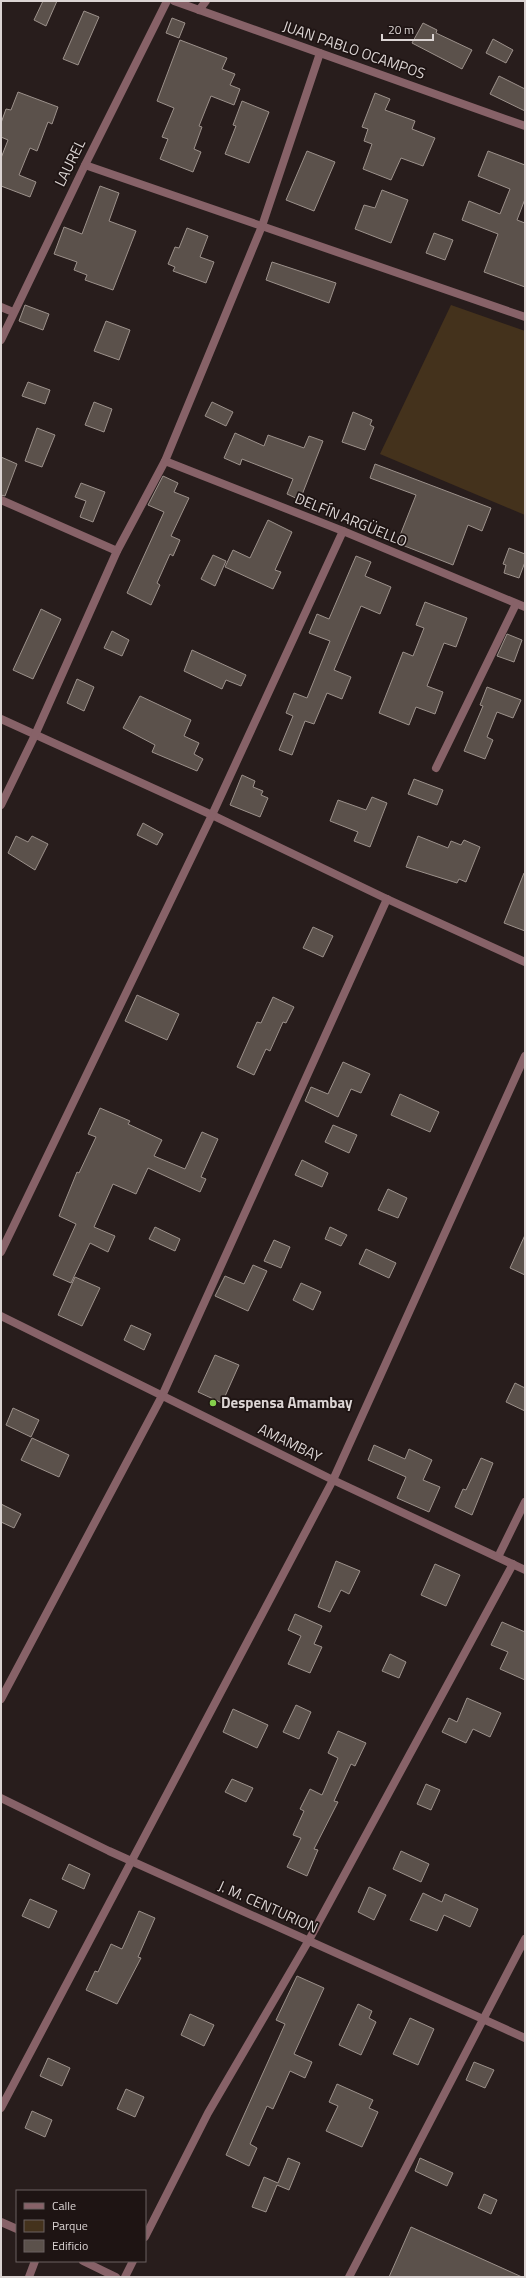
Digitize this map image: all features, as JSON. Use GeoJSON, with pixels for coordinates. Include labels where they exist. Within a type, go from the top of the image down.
{"type":"FeatureCollection","features":[{"type":"Feature","properties":{"kind":"street","name":"LAUREL"},"geometry":{"type":"LineString","coordinates":[[1,340],[13,312],[167,1]]}},
{"type":"Feature","properties":{"kind":"street","name":"JUAN PABLO OCAMPOS"},"geometry":{"type":"LineString","coordinates":[[174,1],[525,126]]}},
{"type":"Feature","properties":{"kind":"street"},"geometry":{"type":"LineString","coordinates":[[199,10],[206,1]]}},
{"type":"Feature","properties":{"kind":"street"},"geometry":{"type":"LineString","coordinates":[[1,805],[117,551],[165,461],[262,226],[320,53]]}},
{"type":"Feature","properties":{"kind":"street"},"geometry":{"type":"LineString","coordinates":[[85,165],[525,317]]}},
{"type":"Feature","properties":{"kind":"street"},"geometry":{"type":"LineString","coordinates":[[1,307],[13,312]]}},
{"type":"Feature","properties":{"kind":"street","name":"DELFÍN ARGÜELLO"},"geometry":{"type":"LineString","coordinates":[[165,461],[343,531],[525,607]]}},
{"type":"Feature","properties":{"kind":"street"},"geometry":{"type":"LineString","coordinates":[[1,500],[117,551]]}},
{"type":"Feature","properties":{"kind":"street"},"geometry":{"type":"LineString","coordinates":[[1,1252],[212,815],[343,531]]}},
{"type":"Feature","properties":{"kind":"street"},"geometry":{"type":"LineString","coordinates":[[436,768],[516,604]]}},
{"type":"Feature","properties":{"kind":"street"},"geometry":{"type":"LineString","coordinates":[[1,719],[212,815],[387,899],[525,962]]}},
{"type":"Feature","properties":{"kind":"street"},"geometry":{"type":"LineString","coordinates":[[1,1699],[162,1396],[387,899]]}},
{"type":"Feature","properties":{"kind":"street"},"geometry":{"type":"LineString","coordinates":[[1,2108],[333,1480],[525,1056]]}},
{"type":"Feature","properties":{"kind":"street","name":"AMAMBAY"},"geometry":{"type":"LineString","coordinates":[[1,1316],[333,1480],[525,1570]]}},
{"type":"Feature","properties":{"kind":"street"},"geometry":{"type":"LineString","coordinates":[[498,1557],[525,1502]]}},
{"type":"Feature","properties":{"kind":"street"},"geometry":{"type":"LineString","coordinates":[[146,2235],[208,2114],[309,1940],[513,1564]]}},
{"type":"Feature","properties":{"kind":"street","name":"J. M. CENTURION"},"geometry":{"type":"LineString","coordinates":[[1,1798],[131,1861],[525,2038]]}},
{"type":"Feature","properties":{"kind":"street"},"geometry":{"type":"LineString","coordinates":[[349,2277],[525,1940]]}},
{"type":"Feature","properties":{"kind":"street"},"geometry":{"type":"LineString","coordinates":[[1,2222],[16,2229]]}},
{"type":"Feature","properties":{"kind":"street"},"geometry":{"type":"LineString","coordinates":[[29,2277],[35,2262]]}},
{"type":"Feature","properties":{"kind":"street"},"geometry":{"type":"LineString","coordinates":[[85,2262],[116,2277]]}},
{"type":"Feature","properties":{"kind":"street"},"geometry":{"type":"LineString","coordinates":[[125,2277],[132,2262]]}},
{"type":"Feature","properties":{"kind":"green space"},"geometry":{"type":"Polygon","coordinates":[[[451,305],[525,331],[525,515],[380,454],[451,305]]]}},
{"type":"Feature","properties":{"kind":"building"},"geometry":{"type":"Polygon","coordinates":[[[43,1],[57,1],[46,26],[34,20],[43,1]]]}},
{"type":"Feature","properties":{"kind":"building"},"geometry":{"type":"Polygon","coordinates":[[[84,11],[99,17],[78,65],[63,59],[84,11]]]}},
{"type":"Feature","properties":{"kind":"building"},"geometry":{"type":"Polygon","coordinates":[[[172,18],[185,23],[179,38],[166,33],[172,18]]]}},
{"type":"Feature","properties":{"kind":"building"},"geometry":{"type":"Polygon","coordinates":[[[423,23],[437,30],[436,33],[472,50],[462,69],[412,43],[423,23]]]}},
{"type":"Feature","properties":{"kind":"building"},"geometry":{"type":"Polygon","coordinates":[[[493,39],[513,50],[506,63],[486,53],[493,39]]]}},
{"type":"Feature","properties":{"kind":"building"},"geometry":{"type":"Polygon","coordinates":[[[180,40],[227,58],[222,69],[235,74],[230,85],[240,89],[234,105],[211,96],[199,126],[202,127],[194,149],[201,152],[193,172],[160,159],[168,139],[162,137],[174,108],[157,101],[180,40]]]}},
{"type":"Feature","properties":{"kind":"building"},"geometry":{"type":"Polygon","coordinates":[[[499,76],[525,89],[525,111],[490,94],[499,76]]]}},
{"type":"Feature","properties":{"kind":"building"},"geometry":{"type":"Polygon","coordinates":[[[18,92],[58,107],[52,124],[48,122],[37,151],[30,148],[19,175],[36,182],[30,197],[1,186],[1,158],[8,140],[1,137],[1,123],[6,109],[11,110],[18,92]]]}},
{"type":"Feature","properties":{"kind":"building"},"geometry":{"type":"Polygon","coordinates":[[[375,93],[390,99],[385,110],[415,121],[412,129],[435,138],[423,166],[401,158],[391,180],[363,169],[372,144],[364,141],[368,129],[362,127],[375,93]]]}},
{"type":"Feature","properties":{"kind":"building"},"geometry":{"type":"Polygon","coordinates":[[[242,101],[269,112],[249,163],[225,154],[236,126],[233,125],[242,101]]]}},
{"type":"Feature","properties":{"kind":"building"},"geometry":{"type":"Polygon","coordinates":[[[307,151],[335,162],[314,211],[286,200],[307,151]]]}},
{"type":"Feature","properties":{"kind":"building"},"geometry":{"type":"Polygon","coordinates":[[[488,151],[525,165],[525,199],[517,220],[525,223],[525,287],[484,272],[498,234],[462,220],[469,201],[500,214],[510,189],[478,176],[488,151]]]}},
{"type":"Feature","properties":{"kind":"building"},"geometry":{"type":"Polygon","coordinates":[[[100,186],[119,193],[109,221],[136,231],[113,290],[85,280],[87,275],[74,270],[77,262],[54,254],[64,227],[82,234],[100,186]]]}},
{"type":"Feature","properties":{"kind":"building"},"geometry":{"type":"Polygon","coordinates":[[[382,190],[408,200],[391,243],[355,229],[364,205],[375,208],[382,190]]]}},
{"type":"Feature","properties":{"kind":"building"},"geometry":{"type":"Polygon","coordinates":[[[187,228],[208,236],[200,257],[214,262],[206,283],[173,271],[175,267],[168,264],[175,247],[179,248],[187,228]]]}},
{"type":"Feature","properties":{"kind":"building"},"geometry":{"type":"Polygon","coordinates":[[[434,233],[453,240],[445,260],[426,253],[434,233]]]}},
{"type":"Feature","properties":{"kind":"building"},"geometry":{"type":"Polygon","coordinates":[[[272,262],[336,283],[329,303],[266,280],[272,262]]]}},
{"type":"Feature","properties":{"kind":"building"},"geometry":{"type":"Polygon","coordinates":[[[25,305],[49,314],[43,330],[19,321],[25,305]]]}},
{"type":"Feature","properties":{"kind":"building"},"geometry":{"type":"Polygon","coordinates":[[[106,321],[130,330],[119,360],[94,351],[106,321]]]}},
{"type":"Feature","properties":{"kind":"building"},"geometry":{"type":"Polygon","coordinates":[[[28,382],[50,390],[45,404],[22,396],[28,382]]]}},
{"type":"Feature","properties":{"kind":"building"},"geometry":{"type":"Polygon","coordinates":[[[94,402],[112,409],[104,432],[85,425],[94,402]]]}},
{"type":"Feature","properties":{"kind":"building"},"geometry":{"type":"Polygon","coordinates":[[[212,402],[233,412],[226,426],[205,416],[212,402]]]}},
{"type":"Feature","properties":{"kind":"building"},"geometry":{"type":"Polygon","coordinates":[[[353,412],[372,420],[370,425],[374,427],[365,450],[342,442],[353,412]]]}},
{"type":"Feature","properties":{"kind":"building"},"geometry":{"type":"Polygon","coordinates":[[[37,428],[55,435],[42,467],[25,461],[37,428]]]}},
{"type":"Feature","properties":{"kind":"building"},"geometry":{"type":"Polygon","coordinates":[[[235,433],[264,446],[268,435],[304,448],[309,436],[323,441],[300,500],[287,494],[293,479],[242,459],[240,465],[224,458],[235,433]]]}},
{"type":"Feature","properties":{"kind":"building"},"geometry":{"type":"Polygon","coordinates":[[[1,457],[17,464],[5,496],[1,495],[1,457]]]}},
{"type":"Feature","properties":{"kind":"building"},"geometry":{"type":"Polygon","coordinates":[[[375,464],[491,508],[482,531],[468,525],[453,565],[397,543],[416,495],[370,478],[375,464]]]}},
{"type":"Feature","properties":{"kind":"building"},"geometry":{"type":"Polygon","coordinates":[[[163,476],[178,483],[174,492],[189,498],[171,536],[180,540],[173,556],[170,554],[157,583],[160,585],[151,605],[127,593],[164,512],[148,505],[163,476]]]}},
{"type":"Feature","properties":{"kind":"building"},"geometry":{"type":"Polygon","coordinates":[[[81,483],[105,492],[93,522],[80,517],[86,501],[75,497],[81,483]]]}},
{"type":"Feature","properties":{"kind":"building"},"geometry":{"type":"Polygon","coordinates":[[[268,520],[292,532],[275,570],[281,572],[273,589],[225,567],[233,550],[250,558],[268,520]]]}},
{"type":"Feature","properties":{"kind":"building"},"geometry":{"type":"Polygon","coordinates":[[[509,548],[525,554],[525,562],[519,578],[504,573],[506,565],[503,564],[509,548]]]}},
{"type":"Feature","properties":{"kind":"building"},"geometry":{"type":"Polygon","coordinates":[[[213,555],[226,561],[215,586],[201,579],[213,555]]]}},
{"type":"Feature","properties":{"kind":"building"},"geometry":{"type":"Polygon","coordinates":[[[356,556],[371,562],[365,576],[391,587],[380,614],[361,606],[334,670],[351,677],[342,699],[327,693],[314,724],[305,721],[292,755],[279,750],[293,716],[286,713],[294,693],[307,698],[330,641],[309,633],[317,614],[329,619],[356,556]]]}},
{"type":"Feature","properties":{"kind":"building"},"geometry":{"type":"Polygon","coordinates":[[[425,602],[467,618],[456,647],[444,643],[427,686],[443,692],[435,714],[416,707],[409,725],[379,713],[403,652],[413,656],[424,628],[416,625],[425,602]]]}},
{"type":"Feature","properties":{"kind":"building"},"geometry":{"type":"Polygon","coordinates":[[[41,609],[61,619],[33,679],[13,670],[41,609]]]}},
{"type":"Feature","properties":{"kind":"building"},"geometry":{"type":"Polygon","coordinates":[[[112,631],[129,640],[122,656],[104,648],[112,631]]]}},
{"type":"Feature","properties":{"kind":"building"},"geometry":{"type":"Polygon","coordinates":[[[507,634],[522,640],[514,662],[497,656],[507,634]]]}},
{"type":"Feature","properties":{"kind":"building"},"geometry":{"type":"Polygon","coordinates":[[[192,650],[246,675],[241,686],[226,680],[222,689],[184,671],[192,650]]]}},
{"type":"Feature","properties":{"kind":"building"},"geometry":{"type":"Polygon","coordinates":[[[77,679],[94,687],[84,711],[67,703],[77,679]]]}},
{"type":"Feature","properties":{"kind":"building"},"geometry":{"type":"Polygon","coordinates":[[[487,687],[521,700],[513,718],[497,712],[487,737],[493,740],[485,759],[464,751],[483,706],[480,705],[487,687]]]}},
{"type":"Feature","properties":{"kind":"building"},"geometry":{"type":"Polygon","coordinates":[[[140,696],[191,720],[184,736],[199,743],[194,754],[203,759],[197,771],[152,752],[155,745],[123,728],[140,696]]]}},
{"type":"Feature","properties":{"kind":"building"},"geometry":{"type":"Polygon","coordinates":[[[242,775],[255,781],[253,787],[263,791],[261,795],[268,798],[260,817],[230,805],[242,775]]]}},
{"type":"Feature","properties":{"kind":"building"},"geometry":{"type":"Polygon","coordinates":[[[414,779],[443,790],[437,805],[408,794],[414,779]]]}},
{"type":"Feature","properties":{"kind":"building"},"geometry":{"type":"Polygon","coordinates":[[[372,797],[387,803],[370,847],[354,841],[358,832],[330,821],[338,800],[366,810],[372,797]]]}},
{"type":"Feature","properties":{"kind":"building"},"geometry":{"type":"Polygon","coordinates":[[[143,823],[163,834],[157,845],[137,835],[143,823]]]}},
{"type":"Feature","properties":{"kind":"building"},"geometry":{"type":"Polygon","coordinates":[[[16,836],[28,842],[32,836],[48,844],[35,870],[8,853],[16,836]]]}},
{"type":"Feature","properties":{"kind":"building"},"geometry":{"type":"Polygon","coordinates":[[[418,836],[448,848],[451,841],[461,845],[464,840],[480,847],[466,882],[459,879],[457,883],[406,867],[418,836]]]}},
{"type":"Feature","properties":{"kind":"building"},"geometry":{"type":"Polygon","coordinates":[[[525,873],[525,931],[504,923],[525,873]]]}},
{"type":"Feature","properties":{"kind":"building"},"geometry":{"type":"Polygon","coordinates":[[[313,927],[333,936],[323,957],[303,948],[313,927]]]}},
{"type":"Feature","properties":{"kind":"building"},"geometry":{"type":"Polygon","coordinates":[[[137,995],[179,1014],[167,1040],[125,1021],[137,995]]]}},
{"type":"Feature","properties":{"kind":"building"},"geometry":{"type":"Polygon","coordinates":[[[273,997],[294,1007],[286,1023],[283,1022],[270,1051],[266,1049],[254,1075],[237,1067],[257,1022],[261,1023],[273,997]]]}},
{"type":"Feature","properties":{"kind":"building"},"geometry":{"type":"Polygon","coordinates":[[[343,1062],[370,1074],[361,1093],[351,1089],[338,1117],[305,1101],[311,1087],[328,1094],[343,1062]]]}},
{"type":"Feature","properties":{"kind":"building"},"geometry":{"type":"Polygon","coordinates":[[[400,1094],[439,1112],[430,1132],[391,1115],[400,1094]]]}},
{"type":"Feature","properties":{"kind":"building"},"geometry":{"type":"Polygon","coordinates":[[[100,1108],[130,1121],[128,1124],[162,1140],[154,1156],[185,1169],[202,1132],[218,1139],[201,1177],[206,1179],[200,1192],[148,1168],[136,1194],[113,1184],[94,1227],[115,1236],[108,1252],[90,1243],[71,1283],[53,1275],[76,1224],[59,1216],[77,1172],[79,1173],[96,1137],[88,1134],[100,1108]]]}},
{"type":"Feature","properties":{"kind":"building"},"geometry":{"type":"Polygon","coordinates":[[[333,1125],[357,1135],[349,1153],[325,1142],[333,1125]]]}},
{"type":"Feature","properties":{"kind":"building"},"geometry":{"type":"Polygon","coordinates":[[[302,1160],[328,1173],[322,1187],[295,1175],[302,1160]]]}},
{"type":"Feature","properties":{"kind":"building"},"geometry":{"type":"Polygon","coordinates":[[[388,1189],[407,1198],[398,1218],[378,1210],[388,1189]]]}},
{"type":"Feature","properties":{"kind":"building"},"geometry":{"type":"Polygon","coordinates":[[[155,1227],[180,1239],[175,1251],[149,1239],[155,1227]]]}},
{"type":"Feature","properties":{"kind":"building"},"geometry":{"type":"Polygon","coordinates":[[[330,1227],[347,1235],[341,1246],[325,1239],[330,1227]]]}},
{"type":"Feature","properties":{"kind":"building"},"geometry":{"type":"Polygon","coordinates":[[[525,1235],[525,1275],[510,1268],[525,1235]]]}},
{"type":"Feature","properties":{"kind":"building"},"geometry":{"type":"Polygon","coordinates":[[[274,1240],[290,1247],[281,1268],[264,1261],[274,1240]]]}},
{"type":"Feature","properties":{"kind":"building"},"geometry":{"type":"Polygon","coordinates":[[[366,1249],[396,1263],[389,1278],[359,1264],[366,1249]]]}},
{"type":"Feature","properties":{"kind":"building"},"geometry":{"type":"Polygon","coordinates":[[[253,1265],[267,1271],[248,1311],[215,1296],[225,1276],[244,1284],[253,1265]]]}},
{"type":"Feature","properties":{"kind":"building"},"geometry":{"type":"Polygon","coordinates":[[[75,1277],[100,1288],[82,1326],[58,1315],[75,1277]]]}},
{"type":"Feature","properties":{"kind":"building"},"geometry":{"type":"Polygon","coordinates":[[[301,1283],[321,1292],[313,1310],[293,1300],[301,1283]]]}},
{"type":"Feature","properties":{"kind":"building"},"geometry":{"type":"Polygon","coordinates":[[[131,1325],[151,1334],[144,1350],[124,1340],[131,1325]]]}},
{"type":"Feature","properties":{"kind":"building"},"geometry":{"type":"Polygon","coordinates":[[[215,1355],[239,1365],[222,1403],[198,1392],[215,1355]]]}},
{"type":"Feature","properties":{"kind":"building"},"geometry":{"type":"Polygon","coordinates":[[[515,1383],[525,1388],[525,1411],[506,1402],[515,1383]]]}},
{"type":"Feature","properties":{"kind":"building"},"geometry":{"type":"Polygon","coordinates":[[[13,1408],[39,1420],[31,1437],[6,1425],[13,1408]]]}},
{"type":"Feature","properties":{"kind":"building"},"geometry":{"type":"Polygon","coordinates":[[[32,1438],[69,1455],[59,1477],[21,1460],[32,1438]]]}},
{"type":"Feature","properties":{"kind":"building"},"geometry":{"type":"Polygon","coordinates":[[[374,1445],[405,1459],[409,1449],[432,1460],[423,1480],[440,1487],[429,1512],[397,1498],[406,1477],[368,1460],[374,1445]]]}},
{"type":"Feature","properties":{"kind":"building"},"geometry":{"type":"Polygon","coordinates":[[[481,1458],[493,1463],[472,1515],[455,1507],[463,1489],[466,1490],[481,1458]]]}},
{"type":"Feature","properties":{"kind":"building"},"geometry":{"type":"Polygon","coordinates":[[[1,1504],[21,1514],[14,1528],[1,1522],[1,1504]]]}},
{"type":"Feature","properties":{"kind":"building"},"geometry":{"type":"Polygon","coordinates":[[[336,1561],[360,1571],[349,1594],[341,1590],[330,1612],[318,1607],[336,1561]]]}},
{"type":"Feature","properties":{"kind":"building"},"geometry":{"type":"Polygon","coordinates":[[[435,1564],[460,1575],[446,1606],[421,1595],[435,1564]]]}},
{"type":"Feature","properties":{"kind":"building"},"geometry":{"type":"Polygon","coordinates":[[[295,1614],[322,1626],[314,1644],[322,1647],[310,1673],[288,1664],[301,1636],[288,1630],[295,1614]]]}},
{"type":"Feature","properties":{"kind":"building"},"geometry":{"type":"Polygon","coordinates":[[[502,1622],[525,1632],[525,1680],[500,1669],[508,1652],[491,1645],[502,1622]]]}},
{"type":"Feature","properties":{"kind":"building"},"geometry":{"type":"Polygon","coordinates":[[[390,1654],[406,1662],[399,1678],[382,1671],[390,1654]]]}},
{"type":"Feature","properties":{"kind":"building"},"geometry":{"type":"Polygon","coordinates":[[[467,1698],[501,1713],[490,1737],[473,1729],[466,1743],[442,1732],[449,1718],[457,1722],[467,1698]]]}},
{"type":"Feature","properties":{"kind":"building"},"geometry":{"type":"Polygon","coordinates":[[[296,1705],[311,1712],[299,1739],[283,1732],[296,1705]]]}},
{"type":"Feature","properties":{"kind":"building"},"geometry":{"type":"Polygon","coordinates":[[[233,1709],[268,1725],[257,1748],[223,1732],[233,1709]]]}},
{"type":"Feature","properties":{"kind":"building"},"geometry":{"type":"Polygon","coordinates":[[[338,1731],[366,1743],[355,1766],[351,1764],[334,1801],[338,1802],[314,1849],[318,1850],[307,1876],[287,1867],[301,1838],[293,1835],[304,1811],[300,1809],[310,1789],[322,1795],[338,1758],[328,1753],[338,1731]]]}},
{"type":"Feature","properties":{"kind":"building"},"geometry":{"type":"Polygon","coordinates":[[[232,1779],[253,1788],[246,1802],[225,1792],[232,1779]]]}},
{"type":"Feature","properties":{"kind":"building"},"geometry":{"type":"Polygon","coordinates":[[[426,1784],[440,1790],[431,1810],[417,1804],[426,1784]]]}},
{"type":"Feature","properties":{"kind":"building"},"geometry":{"type":"Polygon","coordinates":[[[401,1851],[429,1864],[421,1882],[393,1869],[401,1851]]]}},
{"type":"Feature","properties":{"kind":"building"},"geometry":{"type":"Polygon","coordinates":[[[69,1864],[90,1874],[84,1889],[62,1879],[69,1864]]]}},
{"type":"Feature","properties":{"kind":"building"},"geometry":{"type":"Polygon","coordinates":[[[369,1887],[386,1895],[374,1920],[358,1912],[369,1887]]]}},
{"type":"Feature","properties":{"kind":"building"},"geometry":{"type":"Polygon","coordinates":[[[423,1893],[442,1902],[445,1894],[478,1909],[470,1927],[444,1915],[437,1931],[410,1920],[423,1893]]]}},
{"type":"Feature","properties":{"kind":"building"},"geometry":{"type":"Polygon","coordinates":[[[30,1899],[57,1911],[49,1928],[22,1916],[30,1899]]]}},
{"type":"Feature","properties":{"kind":"building"},"geometry":{"type":"Polygon","coordinates":[[[139,1911],[155,1918],[138,1957],[141,1958],[117,2004],[86,1990],[95,1971],[98,1972],[111,1944],[122,1949],[139,1911]]]}},
{"type":"Feature","properties":{"kind":"building"},"geometry":{"type":"Polygon","coordinates":[[[297,1976],[324,1988],[294,2054],[312,2062],[305,2078],[290,2071],[273,2109],[267,2106],[250,2144],[257,2148],[249,2166],[226,2155],[285,2024],[276,2020],[297,1976]]]}},
{"type":"Feature","properties":{"kind":"building"},"geometry":{"type":"Polygon","coordinates":[[[358,2004],[372,2011],[369,2018],[376,2022],[361,2055],[339,2045],[358,2004]]]}},
{"type":"Feature","properties":{"kind":"building"},"geometry":{"type":"Polygon","coordinates":[[[190,2014],[214,2025],[204,2046],[181,2035],[190,2014]]]}},
{"type":"Feature","properties":{"kind":"building"},"geometry":{"type":"Polygon","coordinates":[[[410,2018],[434,2029],[418,2065],[393,2054],[410,2018]]]}},
{"type":"Feature","properties":{"kind":"building"},"geometry":{"type":"Polygon","coordinates":[[[48,2058],[70,2068],[62,2086],[40,2076],[48,2058]]]}},
{"type":"Feature","properties":{"kind":"building"},"geometry":{"type":"Polygon","coordinates":[[[474,2062],[494,2070],[485,2088],[466,2080],[474,2062]]]}},
{"type":"Feature","properties":{"kind":"building"},"geometry":{"type":"Polygon","coordinates":[[[337,2084],[373,2100],[369,2108],[378,2112],[362,2147],[326,2131],[338,2106],[329,2102],[337,2084]]]}},
{"type":"Feature","properties":{"kind":"building"},"geometry":{"type":"Polygon","coordinates":[[[126,2089],[144,2097],[135,2117],[117,2109],[126,2089]]]}},
{"type":"Feature","properties":{"kind":"building"},"geometry":{"type":"Polygon","coordinates":[[[32,2111],[52,2120],[45,2137],[25,2128],[32,2111]]]}},
{"type":"Feature","properties":{"kind":"building"},"geometry":{"type":"Polygon","coordinates":[[[288,2158],[300,2163],[289,2190],[277,2185],[266,2212],[252,2207],[264,2177],[278,2183],[288,2158]]]}},
{"type":"Feature","properties":{"kind":"building"},"geometry":{"type":"Polygon","coordinates":[[[420,2158],[453,2173],[447,2186],[415,2171],[420,2158]]]}},
{"type":"Feature","properties":{"kind":"building"},"geometry":{"type":"Polygon","coordinates":[[[484,2194],[497,2200],[491,2214],[478,2208],[484,2194]]]}},
{"type":"Feature","properties":{"kind":"building"},"geometry":{"type":"Polygon","coordinates":[[[411,2227],[522,2277],[389,2277],[411,2227]]]}},
{"type":"Feature","properties":{"kind":"place","name":"Despensa Amambay"},"geometry":{"type":"Point","coordinates":[213,1403]}}]}
